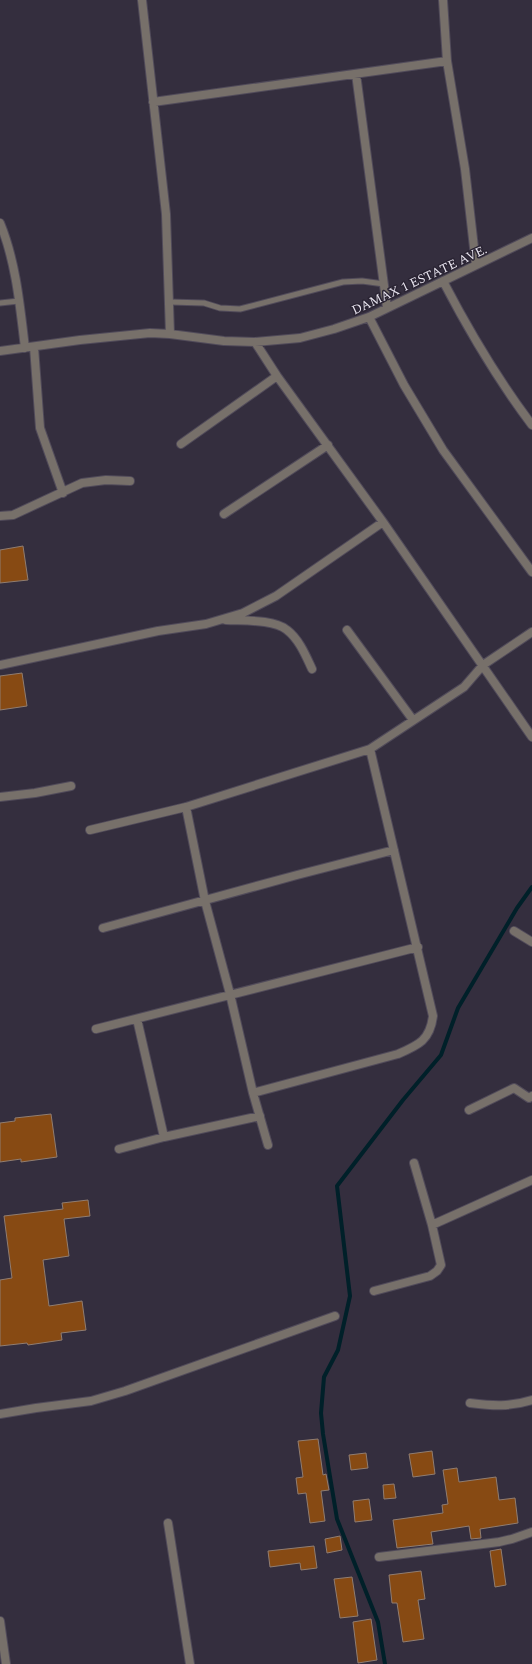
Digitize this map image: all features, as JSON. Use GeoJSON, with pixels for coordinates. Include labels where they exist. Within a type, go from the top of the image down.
{"type":"FeatureCollection","features":[{"type":"Feature","properties":{"kind":"street"},"geometry":{"type":"LineString","coordinates":[[142,0],[166,214],[170,334]]}},
{"type":"Feature","properties":{"kind":"street"},"geometry":{"type":"LineString","coordinates":[[443,0],[446,61],[465,169],[476,265]]}},
{"type":"Feature","properties":{"kind":"street"},"geometry":{"type":"LineString","coordinates":[[153,102],[446,61]]}},
{"type":"Feature","properties":{"kind":"street"},"geometry":{"type":"LineString","coordinates":[[356,74],[387,308]]}},
{"type":"Feature","properties":{"kind":"street"},"geometry":{"type":"LineString","coordinates":[[0,222],[7,240],[29,348],[40,428],[63,493]]}},
{"type":"Feature","properties":{"kind":"street","name":"DAMAX 1 ESTATE AVE."},"geometry":{"type":"LineString","coordinates":[[0,351],[127,334],[170,334],[224,341],[255,342],[300,338],[334,329],[369,317],[476,265],[531,241]]}},
{"type":"Feature","properties":{"kind":"street"},"geometry":{"type":"LineString","coordinates":[[443,281],[459,311],[514,402],[532,425]]}},
{"type":"Feature","properties":{"kind":"street"},"geometry":{"type":"LineString","coordinates":[[369,317],[404,385],[443,450],[532,572]]}},
{"type":"Feature","properties":{"kind":"street"},"geometry":{"type":"LineString","coordinates":[[255,342],[277,376],[328,445],[484,665],[532,737]]}},
{"type":"Feature","properties":{"kind":"street"},"geometry":{"type":"LineString","coordinates":[[181,444],[277,376]]}},
{"type":"Feature","properties":{"kind":"street"},"geometry":{"type":"LineString","coordinates":[[224,514],[328,445]]}},
{"type":"Feature","properties":{"kind":"street"},"geometry":{"type":"LineString","coordinates":[[0,516],[13,515],[82,483],[106,480],[130,481]]}},
{"type":"Feature","properties":{"kind":"street"},"geometry":{"type":"LineString","coordinates":[[0,665],[135,636],[206,624],[243,613],[276,596],[383,522]]}},
{"type":"Feature","properties":{"kind":"street"},"geometry":{"type":"LineString","coordinates":[[222,620],[272,623],[287,630],[300,647],[312,669]]}},
{"type":"Feature","properties":{"kind":"street"},"geometry":{"type":"LineString","coordinates":[[347,630],[413,720]]}},
{"type":"Feature","properties":{"kind":"street"},"geometry":{"type":"LineString","coordinates":[[90,830],[186,807],[370,749],[464,687],[484,665],[532,632]]}},
{"type":"Feature","properties":{"kind":"street"},"geometry":{"type":"LineString","coordinates":[[253,1093],[398,1054],[418,1045],[429,1033],[432,1026],[433,1016],[418,948],[370,749]]}},
{"type":"Feature","properties":{"kind":"street"},"geometry":{"type":"LineString","coordinates":[[0,797],[35,793],[72,786]]}},
{"type":"Feature","properties":{"kind":"street"},"geometry":{"type":"LineString","coordinates":[[186,807],[205,901],[230,994],[253,1093],[268,1145]]}},
{"type":"Feature","properties":{"kind":"street"},"geometry":{"type":"LineString","coordinates":[[103,928],[394,850]]}},
{"type":"Feature","properties":{"kind":"street"},"geometry":{"type":"LineString","coordinates":[[514,931],[532,942]]}},
{"type":"Feature","properties":{"kind":"street"},"geometry":{"type":"LineString","coordinates":[[96,1029],[230,994],[418,948]]}},
{"type":"Feature","properties":{"kind":"street"},"geometry":{"type":"LineString","coordinates":[[137,1019],[164,1137]]}},
{"type":"Feature","properties":{"kind":"street"},"geometry":{"type":"LineString","coordinates":[[469,1110],[514,1088],[529,1098],[532,1096]]}},
{"type":"Feature","properties":{"kind":"street"},"geometry":{"type":"LineString","coordinates":[[119,1150],[164,1137],[260,1116]]}},
{"type":"Feature","properties":{"kind":"street"},"geometry":{"type":"LineString","coordinates":[[374,1291],[430,1276],[437,1271],[441,1264],[432,1225],[414,1163]]}},
{"type":"Feature","properties":{"kind":"street"},"geometry":{"type":"LineString","coordinates":[[432,1225],[532,1180]]}},
{"type":"Feature","properties":{"kind":"street"},"geometry":{"type":"LineString","coordinates":[[0,1414],[98,1399],[125,1391],[335,1316]]}},
{"type":"Feature","properties":{"kind":"street"},"geometry":{"type":"LineString","coordinates":[[470,1403],[502,1406],[515,1405],[532,1400]]}},
{"type":"Feature","properties":{"kind":"street"},"geometry":{"type":"LineString","coordinates":[[168,1523],[190,1664]]}},
{"type":"Feature","properties":{"kind":"street"},"geometry":{"type":"LineString","coordinates":[[380,1557],[512,1540],[532,1532]]}},
{"type":"Feature","properties":{"kind":"street"},"geometry":{"type":"LineString","coordinates":[[0,1621],[6,1664]]}},
{"type":"Feature","properties":{"kind":"lane"},"geometry":{"type":"LineString","coordinates":[[170,302],[204,303],[220,308],[240,309],[343,282],[362,281],[384,284]]}},
{"type":"Feature","properties":{"kind":"lane"},"geometry":{"type":"LineString","coordinates":[[0,303],[19,301]]}},
{"type":"Feature","properties":{"kind":"building"},"geometry":{"type":"Polygon","coordinates":[[[23,546],[28,580],[0,583],[0,550],[23,546]]]}},
{"type":"Feature","properties":{"kind":"building"},"geometry":{"type":"Polygon","coordinates":[[[22,673],[27,706],[0,710],[0,676],[22,673]]]}},
{"type":"Feature","properties":{"kind":"building"},"geometry":{"type":"Polygon","coordinates":[[[51,1114],[57,1157],[21,1162],[21,1159],[0,1162],[0,1123],[15,1121],[15,1118],[51,1114]]]}},
{"type":"Feature","properties":{"kind":"building"},"geometry":{"type":"Polygon","coordinates":[[[88,1200],[90,1216],[64,1219],[69,1256],[43,1260],[49,1306],[82,1301],[86,1330],[61,1333],[62,1340],[28,1345],[27,1343],[0,1346],[0,1280],[12,1278],[4,1216],[63,1209],[62,1203],[88,1200]]]}},
{"type":"Feature","properties":{"kind":"building"},"geometry":{"type":"Polygon","coordinates":[[[318,1439],[323,1475],[326,1474],[329,1490],[321,1491],[325,1521],[310,1523],[306,1493],[298,1494],[296,1478],[303,1477],[298,1441],[318,1439]]]}},
{"type":"Feature","properties":{"kind":"building"},"geometry":{"type":"Polygon","coordinates":[[[432,1451],[435,1474],[413,1477],[409,1454],[432,1451]]]}},
{"type":"Feature","properties":{"kind":"building"},"geometry":{"type":"Polygon","coordinates":[[[366,1453],[368,1468],[351,1470],[349,1455],[366,1453]]]}},
{"type":"Feature","properties":{"kind":"building"},"geometry":{"type":"Polygon","coordinates":[[[457,1468],[459,1482],[496,1477],[499,1500],[515,1498],[518,1523],[480,1529],[481,1538],[471,1539],[469,1526],[431,1532],[433,1544],[397,1548],[393,1520],[443,1513],[442,1505],[448,1504],[443,1470],[457,1468]]]}},
{"type":"Feature","properties":{"kind":"building"},"geometry":{"type":"Polygon","coordinates":[[[394,1484],[396,1498],[384,1499],[383,1485],[394,1484]]]}},
{"type":"Feature","properties":{"kind":"building"},"geometry":{"type":"Polygon","coordinates":[[[369,1499],[372,1520],[355,1522],[353,1501],[369,1499]]]}},
{"type":"Feature","properties":{"kind":"building"},"geometry":{"type":"Polygon","coordinates":[[[340,1536],[342,1550],[327,1553],[325,1539],[340,1536]]]}},
{"type":"Feature","properties":{"kind":"building"},"geometry":{"type":"Polygon","coordinates":[[[314,1546],[317,1568],[301,1570],[300,1563],[270,1567],[268,1551],[314,1546]]]}},
{"type":"Feature","properties":{"kind":"building"},"geometry":{"type":"Polygon","coordinates":[[[501,1549],[506,1585],[495,1587],[490,1551],[501,1549]]]}},
{"type":"Feature","properties":{"kind":"building"},"geometry":{"type":"Polygon","coordinates":[[[421,1571],[425,1599],[418,1600],[424,1639],[403,1642],[397,1603],[392,1603],[389,1575],[421,1571]]]}},
{"type":"Feature","properties":{"kind":"building"},"geometry":{"type":"Polygon","coordinates":[[[352,1577],[358,1616],[340,1618],[334,1579],[352,1577]]]}},
{"type":"Feature","properties":{"kind":"building"},"geometry":{"type":"Polygon","coordinates":[[[371,1619],[377,1660],[358,1663],[353,1622],[371,1619]]]}},
{"type":"Feature","properties":{"kind":"waterway"},"geometry":{"type":"LineString","coordinates":[[385,1664],[378,1622],[337,1519],[323,1434],[321,1413],[324,1377],[338,1350],[350,1296],[337,1186],[403,1100],[441,1055],[458,1008],[517,908],[532,887]]}}]}
